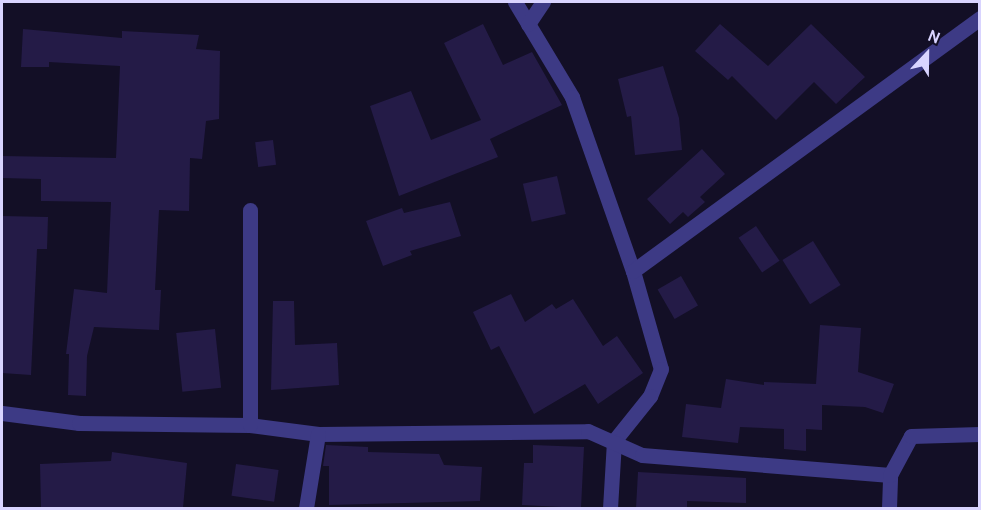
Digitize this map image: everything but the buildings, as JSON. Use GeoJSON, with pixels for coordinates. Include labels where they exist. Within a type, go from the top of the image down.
{"type":"FeatureCollection","features":[{"type":"Feature","properties":{"kind":"street"},"geometry":{"type":"LineString","coordinates":[[515,2],[572,97],[633,271],[661,369],[650,396],[614,441],[610,508]]}},
{"type":"Feature","properties":{"kind":"street"},"geometry":{"type":"LineString","coordinates":[[528,24],[543,2]]}},
{"type":"Feature","properties":{"kind":"street"},"geometry":{"type":"LineString","coordinates":[[633,271],[980,18]]}},
{"type":"Feature","properties":{"kind":"street"},"geometry":{"type":"LineString","coordinates":[[250,210],[250,425]]}},
{"type":"Feature","properties":{"kind":"street"},"geometry":{"type":"LineString","coordinates":[[2,413],[101,425],[250,425],[318,434],[588,431],[642,455],[890,475]]}},
{"type":"Feature","properties":{"kind":"street"},"geometry":{"type":"LineString","coordinates":[[306,508],[318,434]]}},
{"type":"Feature","properties":{"kind":"street"},"geometry":{"type":"LineString","coordinates":[[889,508],[890,475],[910,436],[980,434]]}}]}
